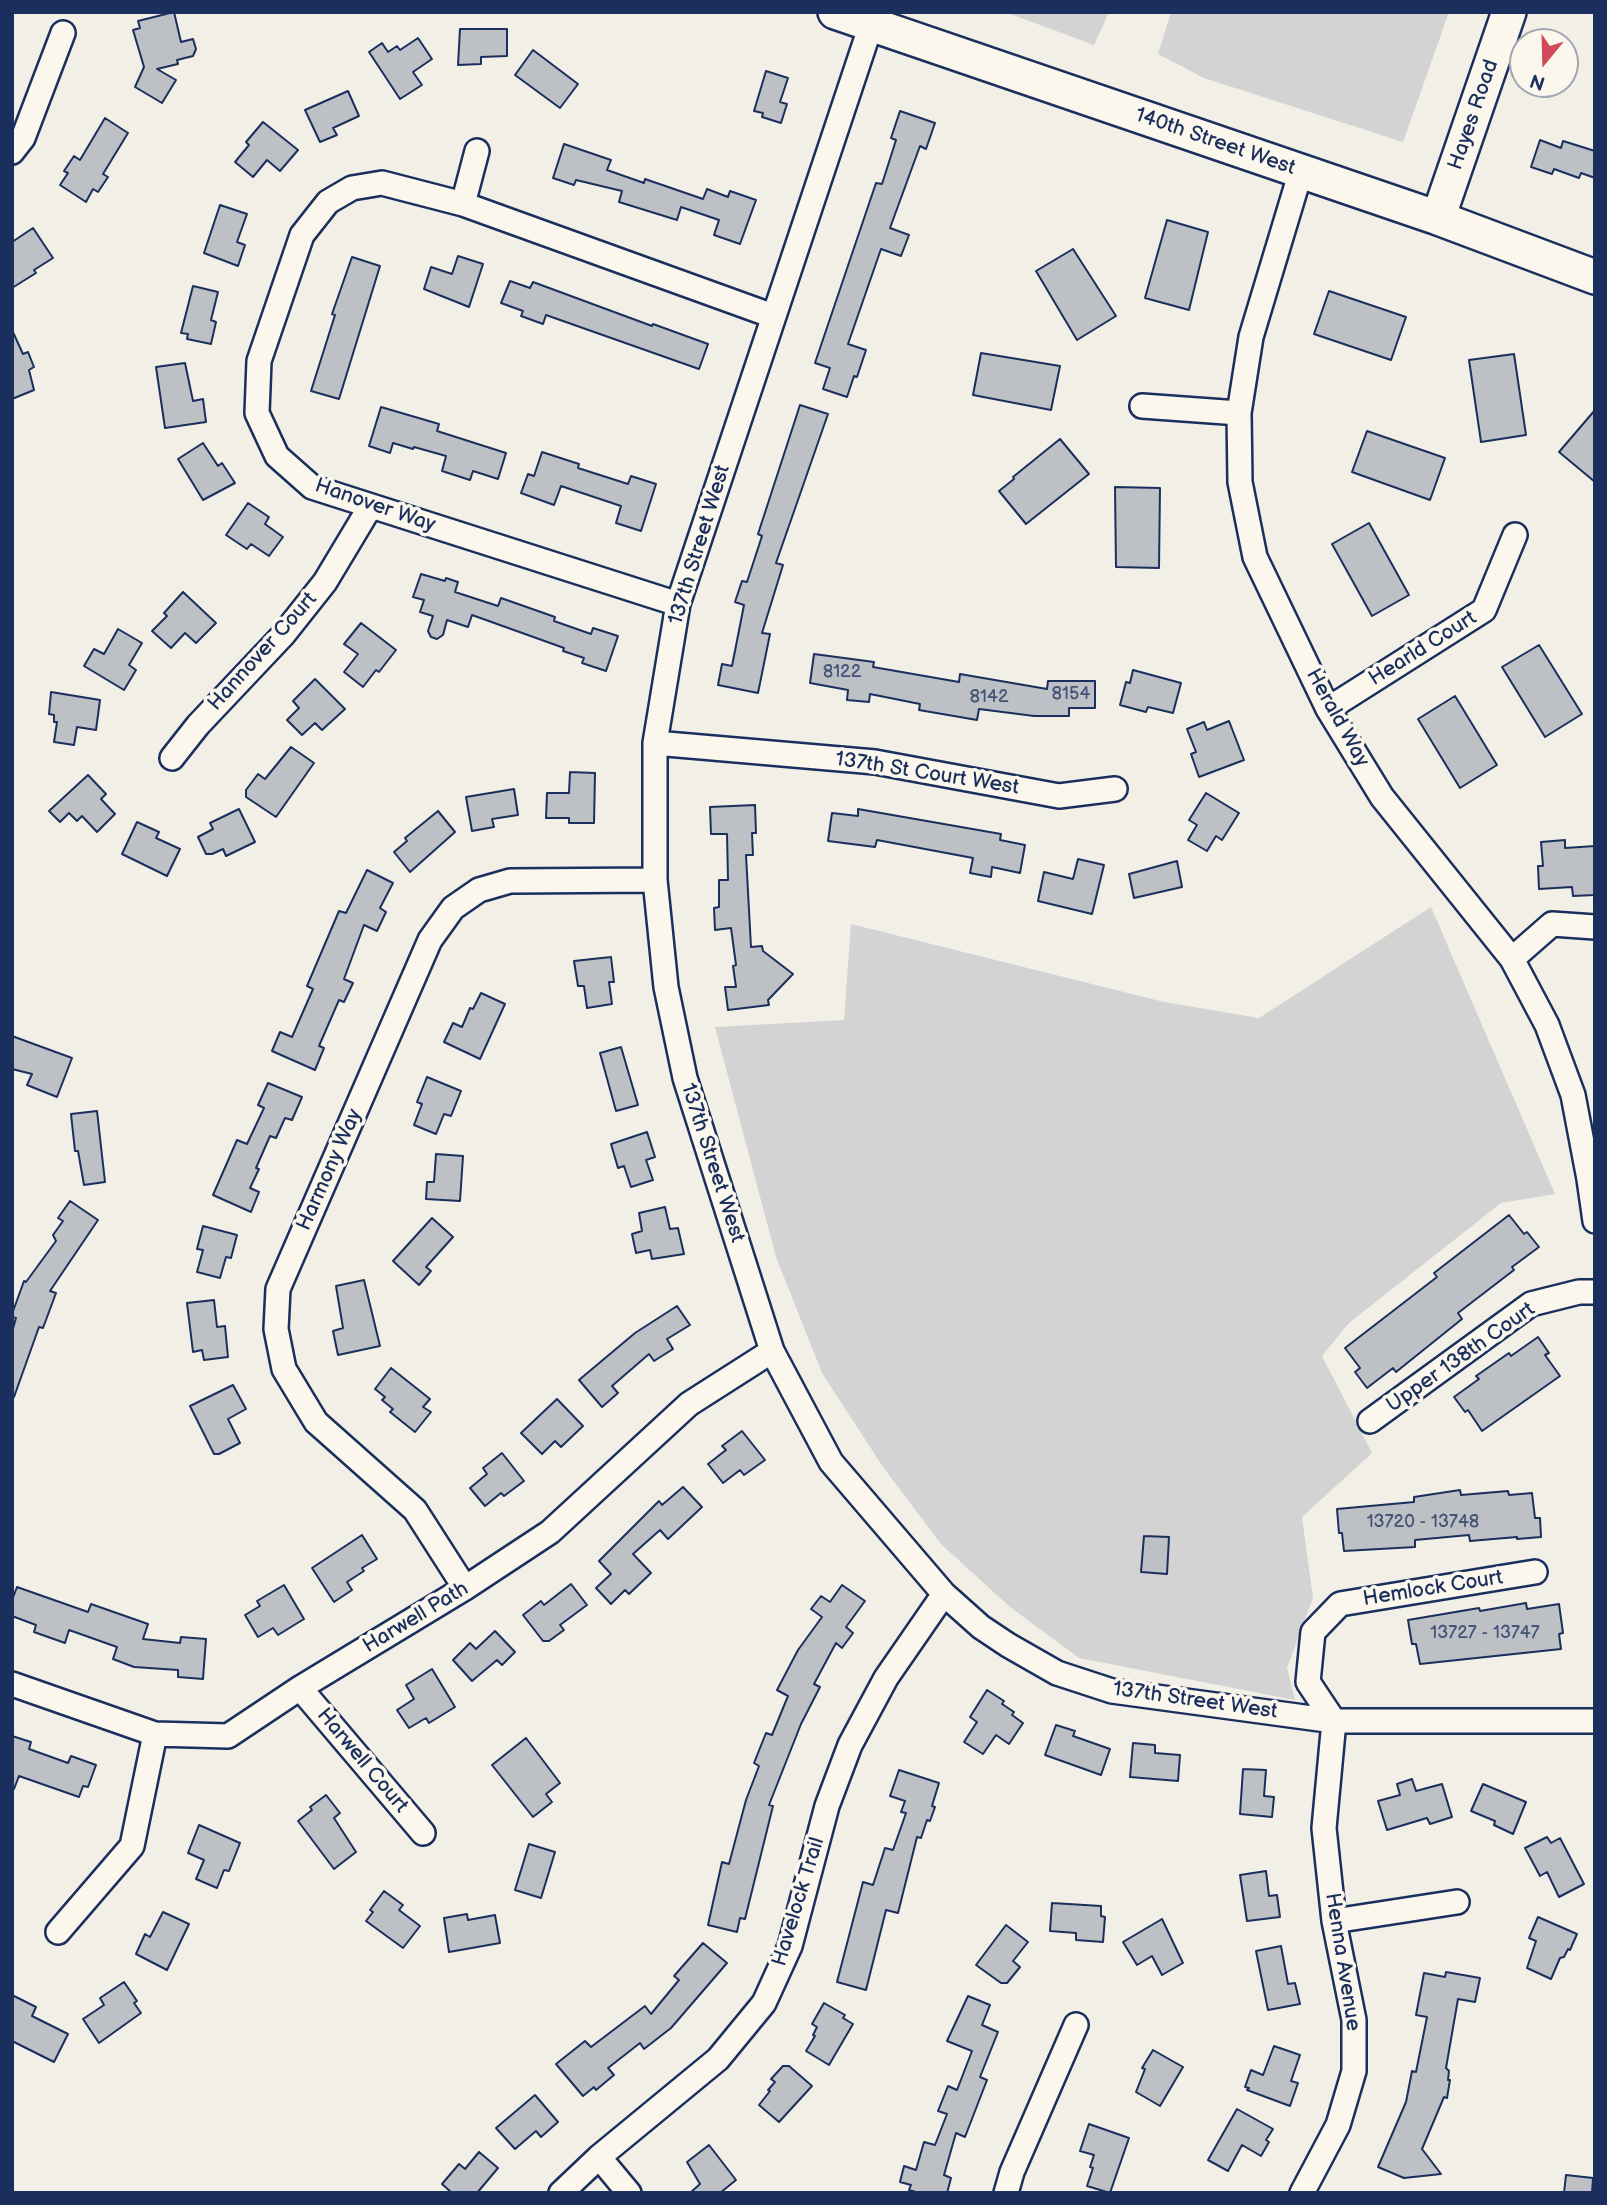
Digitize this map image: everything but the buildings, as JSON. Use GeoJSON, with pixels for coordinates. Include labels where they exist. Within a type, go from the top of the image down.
{"type":"FeatureCollection","features":[{"type":"Feature","properties":{"kind":"street","name":"140th Street West"},"geometry":{"type":"LineString","coordinates":[[835,12],[1438,218],[1595,277]]}},
{"type":"Feature","properties":{"kind":"street","name":"Hayes Road"},"geometry":{"type":"LineString","coordinates":[[1438,218],[1509,12]]}},
{"type":"Feature","properties":{"kind":"street","name":"137th Street West"},"geometry":{"type":"LineString","coordinates":[[871,25],[678,604],[655,743],[655,880],[666,987],[684,1078],[772,1351],[831,1462],[944,1594],[1008,1646],[1057,1672],[1112,1691],[1334,1721],[1595,1721]]}},
{"type":"Feature","properties":{"kind":"street"},"geometry":{"type":"LineString","coordinates":[[12,152],[23,138],[63,33]]}},
{"type":"Feature","properties":{"kind":"street"},"geometry":{"type":"LineString","coordinates":[[463,204],[477,151]]}},
{"type":"Feature","properties":{"kind":"street","name":"Herald Way"},"geometry":{"type":"LineString","coordinates":[[1301,172],[1251,337],[1239,412],[1240,482],[1255,557],[1328,709],[1382,797],[1512,959],[1546,1025],[1573,1095],[1592,1179],[1595,1222]]}},
{"type":"Feature","properties":{"kind":"street","name":"Hanover Way"},"geometry":{"type":"LineString","coordinates":[[678,604],[312,487],[277,456],[257,413],[259,361],[302,235],[328,202],[352,188],[382,183],[463,204],[774,316]]}},
{"type":"Feature","properties":{"kind":"street"},"geometry":{"type":"LineString","coordinates":[[1142,406],[1239,412]]}},
{"type":"Feature","properties":{"kind":"street","name":"Hannover Court"},"geometry":{"type":"LineString","coordinates":[[172,758],[198,725],[300,614],[325,582],[370,506]]}},
{"type":"Feature","properties":{"kind":"street","name":"Hearld Court"},"geometry":{"type":"LineString","coordinates":[[1328,709],[1485,610],[1514,535]]}},
{"type":"Feature","properties":{"kind":"street","name":"137th St Court West"},"geometry":{"type":"LineString","coordinates":[[655,743],[875,762],[1059,796],[1115,789]]}},
{"type":"Feature","properties":{"kind":"street","name":"Harmony Way"},"geometry":{"type":"LineString","coordinates":[[465,1588],[415,1510],[316,1422],[284,1369],[276,1329],[278,1289],[430,940],[453,908],[479,890],[510,881],[655,880]]}},
{"type":"Feature","properties":{"kind":"street"},"geometry":{"type":"LineString","coordinates":[[1512,959],[1552,924],[1595,927]]}},
{"type":"Feature","properties":{"kind":"street","name":"Upper 138th Court"},"geometry":{"type":"LineString","coordinates":[[1370,1422],[1531,1304],[1579,1292],[1595,1292]]}},
{"type":"Feature","properties":{"kind":"street","name":"Harwell Path"},"geometry":{"type":"LineString","coordinates":[[12,1684],[155,1734],[228,1736],[300,1688],[465,1588],[551,1532],[689,1404],[772,1351]]}},
{"type":"Feature","properties":{"kind":"street","name":"Hemlock Court"},"geometry":{"type":"LineString","coordinates":[[1334,1721],[1308,1682],[1313,1632],[1340,1604],[1535,1573]]}},
{"type":"Feature","properties":{"kind":"street","name":"Havelock Trail"},"geometry":{"type":"LineString","coordinates":[[561,2193],[599,2157],[718,2059],[764,2003],[790,1946],[827,1806],[850,1745],[886,1678],[944,1594]]}},
{"type":"Feature","properties":{"kind":"street","name":"Harwell Court"},"geometry":{"type":"LineString","coordinates":[[300,1688],[423,1833]]}},
{"type":"Feature","properties":{"kind":"street","name":"Henna Avenue"},"geometry":{"type":"LineString","coordinates":[[1303,2193],[1338,2125],[1354,2071],[1354,2020],[1334,1921],[1324,1828],[1334,1721]]}},
{"type":"Feature","properties":{"kind":"street"},"geometry":{"type":"LineString","coordinates":[[58,1932],[132,1846],[155,1734]]}},
{"type":"Feature","properties":{"kind":"street"},"geometry":{"type":"LineString","coordinates":[[1334,1921],[1457,1902]]}},
{"type":"Feature","properties":{"kind":"street"},"geometry":{"type":"LineString","coordinates":[[1006,2193],[1012,2172],[1076,2025]]}},
{"type":"Feature","properties":{"kind":"street"},"geometry":{"type":"LineString","coordinates":[[599,2157],[629,2193]]}},
{"type":"Feature","properties":{"kind":"shaded area"},"geometry":{"type":"Polygon","coordinates":[[[1005,12],[1109,12],[1094,45],[1005,12]]]}},
{"type":"Feature","properties":{"kind":"shaded area"},"geometry":{"type":"Polygon","coordinates":[[[1171,12],[1449,12],[1403,142],[1204,78],[1158,54],[1171,12]]]}},
{"type":"Feature","properties":{"kind":"shaded area"},"geometry":{"type":"Polygon","coordinates":[[[1431,907],[1555,1194],[1501,1203],[1349,1323],[1322,1356],[1372,1453],[1302,1517],[1313,1598],[1287,1668],[1295,1700],[1079,1658],[1010,1607],[941,1544],[883,1467],[822,1373],[776,1257],[715,1027],[844,1020],[851,924],[1164,1002],[1259,1018],[1431,907]]]}}]}
